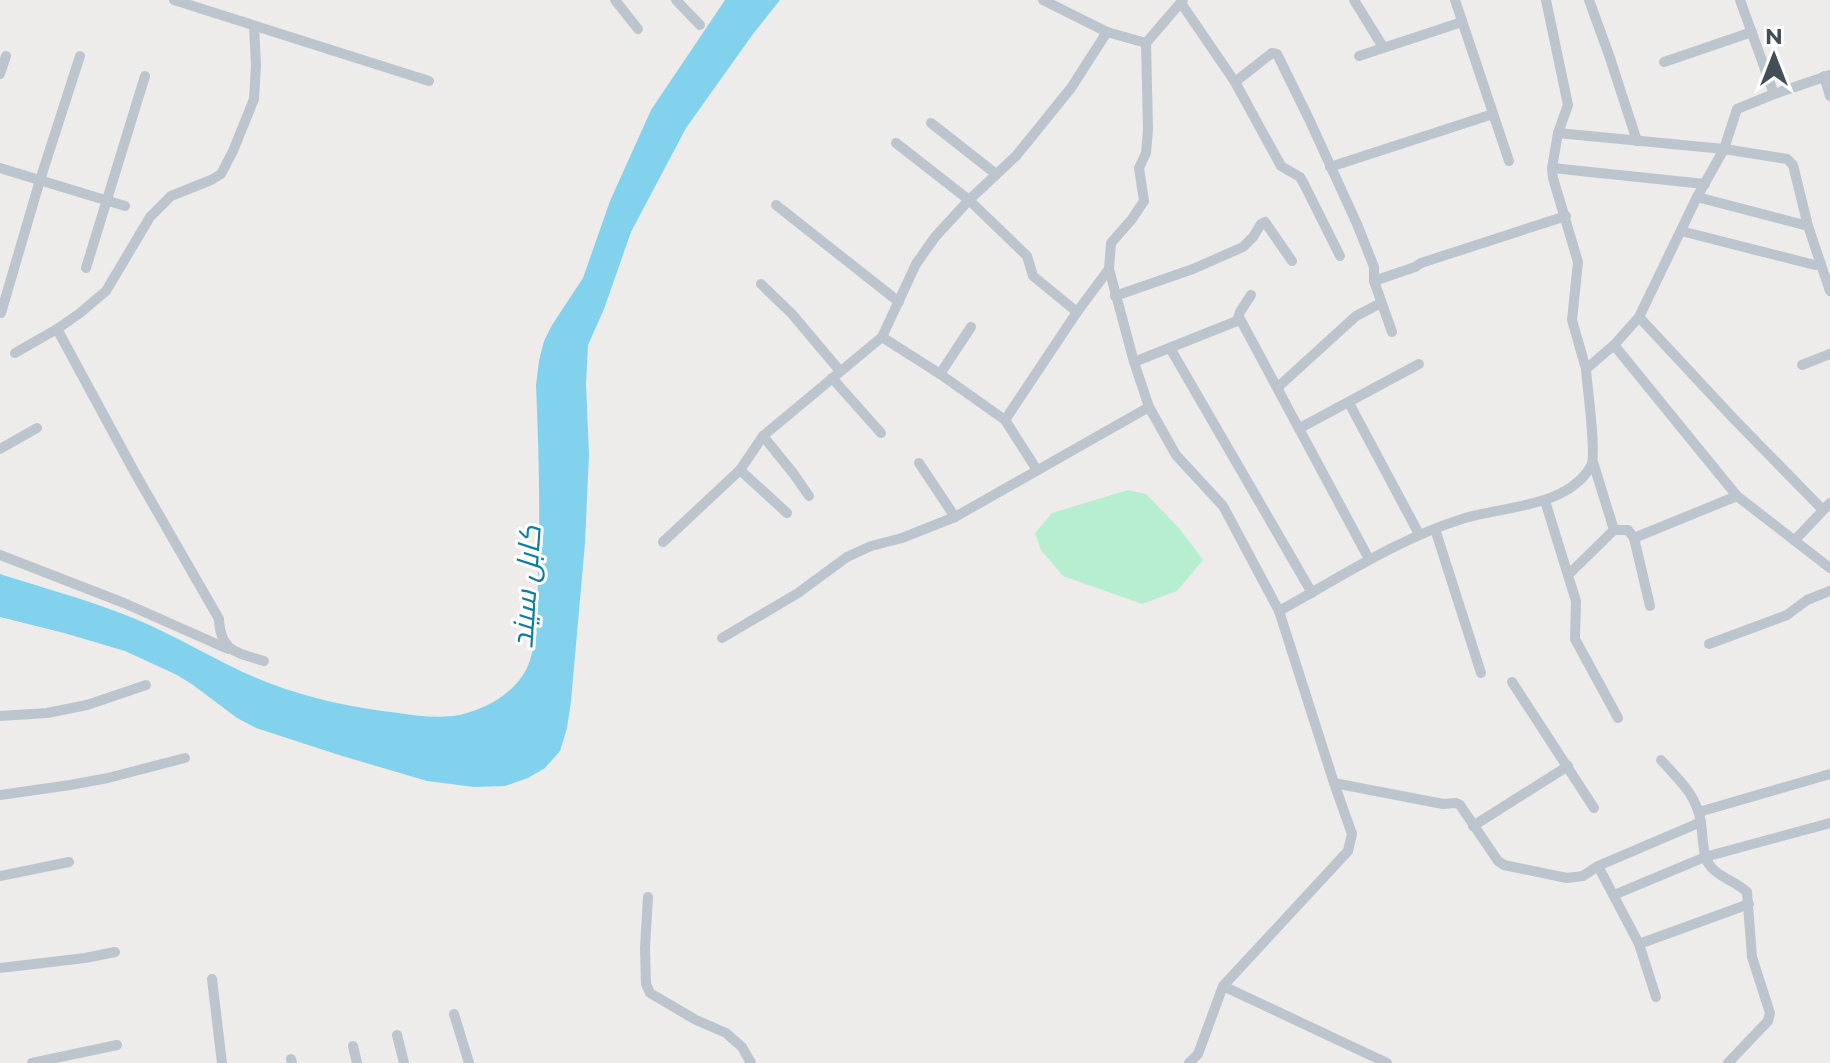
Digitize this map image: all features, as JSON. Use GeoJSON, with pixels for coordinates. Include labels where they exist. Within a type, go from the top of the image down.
{"type":"FeatureCollection","features":[{"type":"Feature","properties":{"kind":"street"},"geometry":{"type":"LineString","coordinates":[[174,0],[429,81]]}},
{"type":"Feature","properties":{"kind":"street"},"geometry":{"type":"LineString","coordinates":[[615,0],[638,29]]}},
{"type":"Feature","properties":{"kind":"street"},"geometry":{"type":"LineString","coordinates":[[676,0],[700,25]]}},
{"type":"Feature","properties":{"kind":"street"},"geometry":{"type":"LineString","coordinates":[[1043,0],[1107,32],[1146,43]]}},
{"type":"Feature","properties":{"kind":"street"},"geometry":{"type":"LineString","coordinates":[[1354,0],[1383,47]]}},
{"type":"Feature","properties":{"kind":"street"},"geometry":{"type":"LineString","coordinates":[[1455,0],[1509,161]]}},
{"type":"Feature","properties":{"kind":"street"},"geometry":{"type":"LineString","coordinates":[[1546,0],[1568,105],[1558,133],[1553,178],[1578,262],[1572,320],[1586,369],[1593,462],[1614,530]]}},
{"type":"Feature","properties":{"kind":"street"},"geometry":{"type":"LineString","coordinates":[[1589,0],[1637,141]]}},
{"type":"Feature","properties":{"kind":"street"},"geometry":{"type":"LineString","coordinates":[[1740,0],[1774,94]]}},
{"type":"Feature","properties":{"kind":"street"},"geometry":{"type":"LineString","coordinates":[[1189,1063],[1198,1054],[1223,986],[1348,851],[1352,834],[1279,611],[1223,506],[1176,455],[1149,407],[1109,269],[1111,243],[1144,201],[1139,168],[1146,153],[1148,130],[1146,43],[1182,2],[1235,82],[1281,166],[1300,177],[1340,256]]}},
{"type":"Feature","properties":{"kind":"street"},"geometry":{"type":"LineString","coordinates":[[1359,56],[1462,22]]}},
{"type":"Feature","properties":{"kind":"street"},"geometry":{"type":"LineString","coordinates":[[15,353],[57,329],[106,291],[150,217],[171,196],[221,174],[254,99],[254,26]]}},
{"type":"Feature","properties":{"kind":"street"},"geometry":{"type":"LineString","coordinates":[[663,542],[740,470],[763,436],[882,337],[916,264],[935,237],[1016,156],[1071,88],[1107,32]]}},
{"type":"Feature","properties":{"kind":"street"},"geometry":{"type":"LineString","coordinates":[[1664,62],[1752,32]]}},
{"type":"Feature","properties":{"kind":"street"},"geometry":{"type":"LineString","coordinates":[[1235,82],[1272,53],[1277,54],[1374,267],[1374,281],[1392,332]]}},
{"type":"Feature","properties":{"kind":"street"},"geometry":{"type":"LineString","coordinates":[[0,74],[6,56]]}},
{"type":"Feature","properties":{"kind":"street"},"geometry":{"type":"LineString","coordinates":[[1,313],[80,56]]}},
{"type":"Feature","properties":{"kind":"street"},"geometry":{"type":"LineString","coordinates":[[86,268],[145,76]]}},
{"type":"Feature","properties":{"kind":"street"},"geometry":{"type":"LineString","coordinates":[[1586,369],[1614,345],[1639,317],[1697,197],[1724,149],[1737,109],[1827,76],[1830,96]]}},
{"type":"Feature","properties":{"kind":"street"},"geometry":{"type":"LineString","coordinates":[[1330,167],[1493,114]]}},
{"type":"Feature","properties":{"kind":"street"},"geometry":{"type":"LineString","coordinates":[[931,123],[996,174]]}},
{"type":"Feature","properties":{"kind":"street"},"geometry":{"type":"LineString","coordinates":[[1558,133],[1724,149],[1787,159],[1830,291]]}},
{"type":"Feature","properties":{"kind":"street"},"geometry":{"type":"LineString","coordinates":[[896,143],[969,200],[1027,256],[1033,276],[1077,312]]}},
{"type":"Feature","properties":{"kind":"street"},"geometry":{"type":"LineString","coordinates":[[0,168],[125,206]]}},
{"type":"Feature","properties":{"kind":"street"},"geometry":{"type":"LineString","coordinates":[[1552,168],[1705,184]]}},
{"type":"Feature","properties":{"kind":"street"},"geometry":{"type":"LineString","coordinates":[[1697,197],[1808,226]]}},
{"type":"Feature","properties":{"kind":"street"},"geometry":{"type":"LineString","coordinates":[[776,205],[899,302]]}},
{"type":"Feature","properties":{"kind":"street"},"geometry":{"type":"LineString","coordinates":[[1374,281],[1566,216]]}},
{"type":"Feature","properties":{"kind":"street"},"geometry":{"type":"LineString","coordinates":[[1115,296],[1193,269],[1243,247],[1265,222],[1292,261]]}},
{"type":"Feature","properties":{"kind":"street"},"geometry":{"type":"LineString","coordinates":[[1681,231],[1821,264]]}},
{"type":"Feature","properties":{"kind":"street"},"geometry":{"type":"LineString","coordinates":[[1005,420],[1109,269]]}},
{"type":"Feature","properties":{"kind":"street"},"geometry":{"type":"LineString","coordinates":[[761,284],[792,314],[881,433]]}},
{"type":"Feature","properties":{"kind":"street"},"geometry":{"type":"LineString","coordinates":[[1134,362],[1237,321],[1251,295]]}},
{"type":"Feature","properties":{"kind":"street"},"geometry":{"type":"LineString","coordinates":[[1278,387],[1356,316],[1381,303]]}},
{"type":"Feature","properties":{"kind":"street"},"geometry":{"type":"LineString","coordinates":[[1239,317],[1369,559]]}},
{"type":"Feature","properties":{"kind":"street"},"geometry":{"type":"LineString","coordinates":[[1639,317],[1734,419],[1827,507],[1795,540]]}},
{"type":"Feature","properties":{"kind":"street"},"geometry":{"type":"LineString","coordinates":[[940,374],[971,327]]}},
{"type":"Feature","properties":{"kind":"street"},"geometry":{"type":"LineString","coordinates":[[57,329],[219,619],[222,638],[232,651]]}},
{"type":"Feature","properties":{"kind":"street"},"geometry":{"type":"LineString","coordinates":[[882,337],[1005,420],[1037,470]]}},
{"type":"Feature","properties":{"kind":"street"},"geometry":{"type":"LineString","coordinates":[[1614,345],[1737,496],[1830,568]]}},
{"type":"Feature","properties":{"kind":"street"},"geometry":{"type":"LineString","coordinates":[[1170,348],[1312,593]]}},
{"type":"Feature","properties":{"kind":"street"},"geometry":{"type":"LineString","coordinates":[[1802,365],[1830,354]]}},
{"type":"Feature","properties":{"kind":"street"},"geometry":{"type":"LineString","coordinates":[[1300,428],[1419,364]]}},
{"type":"Feature","properties":{"kind":"street"},"geometry":{"type":"LineString","coordinates":[[1349,403],[1419,534]]}},
{"type":"Feature","properties":{"kind":"street"},"geometry":{"type":"LineString","coordinates":[[722,638],[798,593],[847,557],[955,517],[1149,407]]}},
{"type":"Feature","properties":{"kind":"street"},"geometry":{"type":"LineString","coordinates":[[0,449],[37,428]]}},
{"type":"Feature","properties":{"kind":"street"},"geometry":{"type":"LineString","coordinates":[[763,436],[809,496]]}},
{"type":"Feature","properties":{"kind":"street"},"geometry":{"type":"LineString","coordinates":[[1279,611],[1419,534],[1467,518],[1545,501],[1582,480],[1593,462]]}},
{"type":"Feature","properties":{"kind":"street"},"geometry":{"type":"LineString","coordinates":[[919,463],[955,517]]}},
{"type":"Feature","properties":{"kind":"street"},"geometry":{"type":"LineString","coordinates":[[740,470],[787,513]]}},
{"type":"Feature","properties":{"kind":"street"},"geometry":{"type":"LineString","coordinates":[[1634,538],[1737,496]]}},
{"type":"Feature","properties":{"kind":"street"},"geometry":{"type":"LineString","coordinates":[[1545,501],[1576,601],[1575,639],[1618,718]]}},
{"type":"Feature","properties":{"kind":"street"},"geometry":{"type":"LineString","coordinates":[[1435,529],[1481,673]]}},
{"type":"Feature","properties":{"kind":"street"},"geometry":{"type":"LineString","coordinates":[[1568,575],[1614,530],[1628,530],[1634,538],[1650,606]]}},
{"type":"Feature","properties":{"kind":"street"},"geometry":{"type":"LineString","coordinates":[[0,555],[124,603],[232,651],[264,661]]}},
{"type":"Feature","properties":{"kind":"street"},"geometry":{"type":"LineString","coordinates":[[1709,644],[1787,615],[1807,600],[1830,591]]}},
{"type":"Feature","properties":{"kind":"street"},"geometry":{"type":"LineString","coordinates":[[1512,682],[1594,808]]}},
{"type":"Feature","properties":{"kind":"street"},"geometry":{"type":"LineString","coordinates":[[0,716],[47,713],[87,705],[146,685]]}},
{"type":"Feature","properties":{"kind":"street"},"geometry":{"type":"LineString","coordinates":[[0,795],[96,780],[185,758]]}},
{"type":"Feature","properties":{"kind":"street"},"geometry":{"type":"LineString","coordinates":[[1661,760],[1691,793],[1700,817],[1705,857],[1710,865],[1747,892],[1752,957],[1770,1013],[1768,1021],[1728,1063]]}},
{"type":"Feature","properties":{"kind":"street"},"geometry":{"type":"LineString","coordinates":[[1473,826],[1568,766]]}},
{"type":"Feature","properties":{"kind":"street"},"geometry":{"type":"LineString","coordinates":[[1334,783],[1443,804],[1456,803],[1494,857],[1504,865],[1567,878],[1583,876],[1700,817],[1830,774]]}},
{"type":"Feature","properties":{"kind":"street"},"geometry":{"type":"LineString","coordinates":[[1614,895],[1705,857],[1830,823]]}},
{"type":"Feature","properties":{"kind":"street"},"geometry":{"type":"LineString","coordinates":[[0,876],[69,862]]}},
{"type":"Feature","properties":{"kind":"street"},"geometry":{"type":"LineString","coordinates":[[1598,866],[1639,944],[1656,997]]}},
{"type":"Feature","properties":{"kind":"street"},"geometry":{"type":"LineString","coordinates":[[648,897],[645,948],[646,984],[650,993],[696,1020],[726,1033],[742,1047],[751,1063]]}},
{"type":"Feature","properties":{"kind":"street"},"geometry":{"type":"LineString","coordinates":[[1639,944],[1749,904]]}},
{"type":"Feature","properties":{"kind":"street"},"geometry":{"type":"LineString","coordinates":[[0,968],[115,952]]}},
{"type":"Feature","properties":{"kind":"street"},"geometry":{"type":"LineString","coordinates":[[212,979],[222,1063]]}},
{"type":"Feature","properties":{"kind":"street"},"geometry":{"type":"LineString","coordinates":[[1223,986],[1387,1063]]}},
{"type":"Feature","properties":{"kind":"street"},"geometry":{"type":"LineString","coordinates":[[454,1014],[469,1063]]}},
{"type":"Feature","properties":{"kind":"street"},"geometry":{"type":"LineString","coordinates":[[397,1035],[404,1063]]}},
{"type":"Feature","properties":{"kind":"street"},"geometry":{"type":"LineString","coordinates":[[32,1063],[117,1045]]}},
{"type":"Feature","properties":{"kind":"street"},"geometry":{"type":"LineString","coordinates":[[353,1046],[357,1063]]}},
{"type":"Feature","properties":{"kind":"green space"},"geometry":{"type":"Polygon","coordinates":[[[1128,490],[1146,494],[1179,528],[1203,560],[1177,591],[1142,604],[1063,576],[1041,550],[1035,533],[1052,513],[1128,490]]]}},
{"type":"Feature","properties":{"kind":"water"},"geometry":{"type":"Polygon","coordinates":[[[725,0],[780,0],[686,128],[631,232],[588,345],[589,454],[585,543],[571,701],[560,751],[545,768],[505,786],[474,787],[427,781],[256,728],[177,675],[125,651],[0,617],[0,574],[121,613],[252,676],[333,702],[412,715],[446,717],[475,711],[505,694],[527,668],[535,636],[539,521],[536,385],[544,341],[583,278],[610,201],[651,110],[725,0]]]}},
{"type":"Feature","properties":{"kind":"water label","name":"کابل سيند"},"geometry":{"type":"Point","coordinates":[526,587]}}]}
